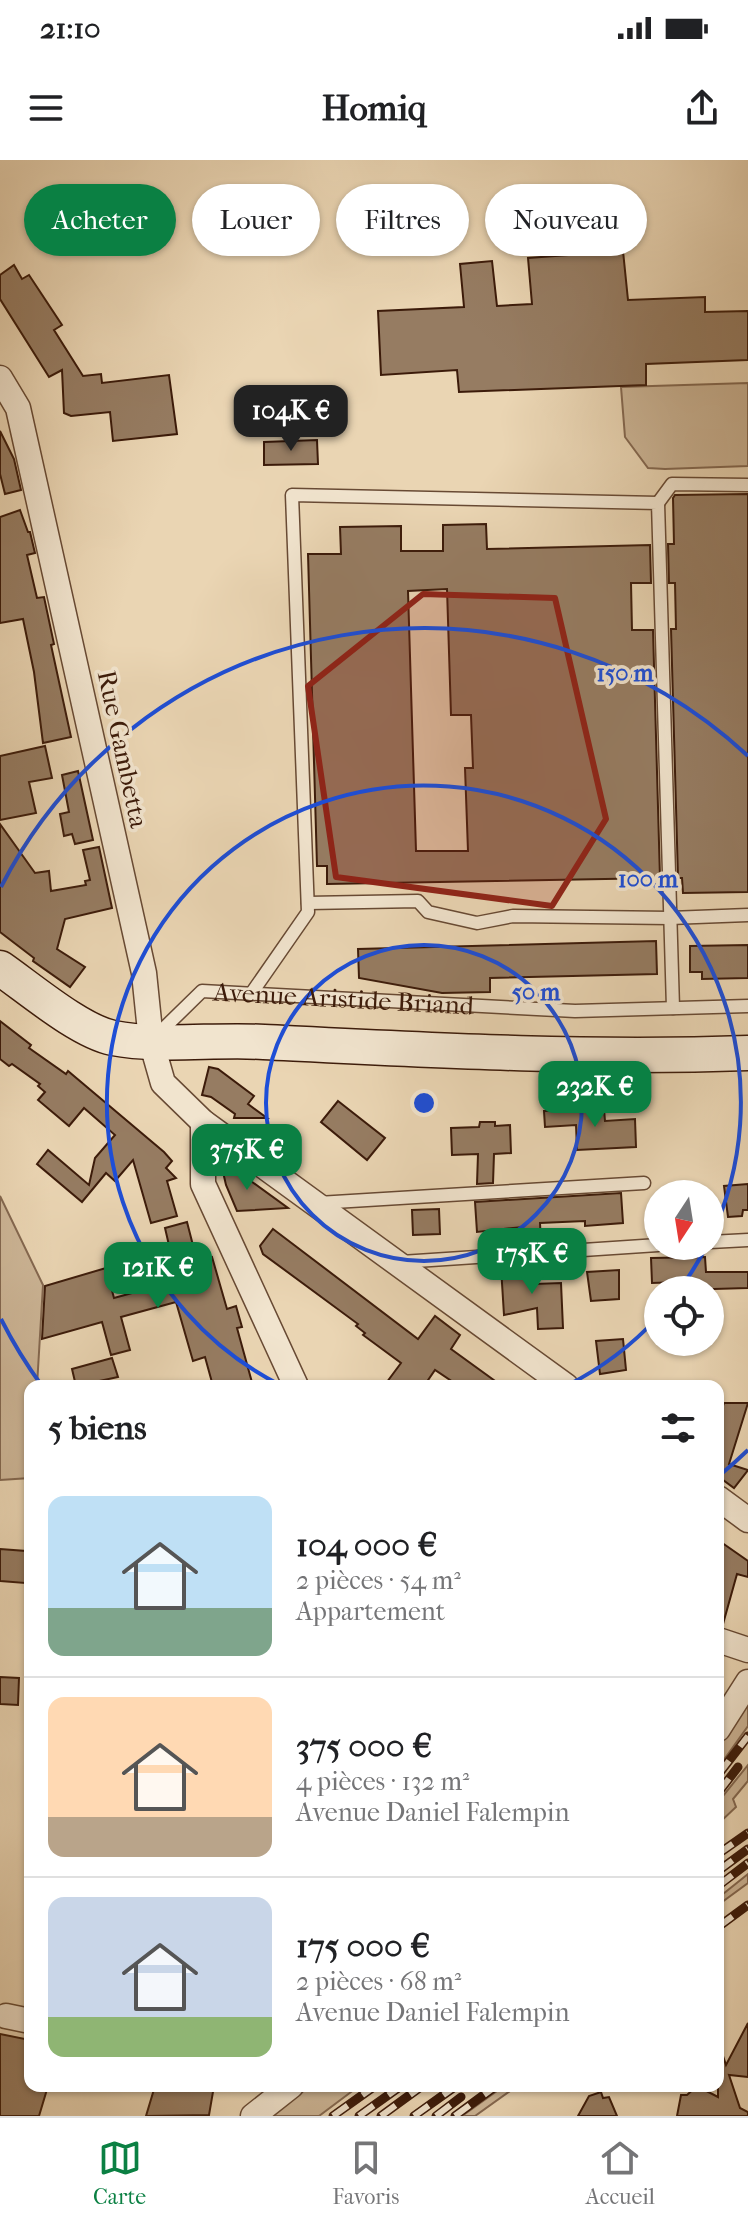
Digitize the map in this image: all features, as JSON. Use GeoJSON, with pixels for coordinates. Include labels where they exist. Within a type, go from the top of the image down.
{"type":"FeatureCollection","features":[{"type":"Feature","properties":{"kind":"main road","name":"Avenue Aristide Briand"},"geometry":{"type":"LineString","coordinates":[[0,968],[84,1026],[111,1037],[151,1041],[260,1041],[436,1052],[602,1055],[748,1053]]}},
{"type":"Feature","properties":{"kind":"street","name":"Rue Gambetta"},"geometry":{"type":"LineString","coordinates":[[0,378],[18,408],[144,973],[151,1041],[163,1083],[203,1122],[558,1380]]}},
{"type":"Feature","properties":{"kind":"street"},"geometry":{"type":"LineString","coordinates":[[203,1122],[203,1184],[293,1380]]}},
{"type":"Feature","properties":{"kind":"street"},"geometry":{"type":"LineString","coordinates":[[724,1502],[748,1520]]}},
{"type":"Feature","properties":{"kind":"street"},"geometry":{"type":"LineString","coordinates":[[724,1642],[748,1650]]}},
{"type":"Feature","properties":{"kind":"street"},"geometry":{"type":"LineString","coordinates":[[724,1720],[748,1682]]}},
{"type":"Feature","properties":{"kind":"street"},"geometry":{"type":"LineString","coordinates":[[6,2016],[24,2020]]}},
{"type":"Feature","properties":{"kind":"street"},"geometry":{"type":"LineString","coordinates":[[253,2116],[283,2092]]}},
{"type":"Feature","properties":{"kind":"lane"},"geometry":{"type":"LineString","coordinates":[[673,1008],[658,503],[672,484],[748,485]]}},
{"type":"Feature","properties":{"kind":"lane"},"geometry":{"type":"LineString","coordinates":[[251,994],[308,912],[292,495],[658,503]]}},
{"type":"Feature","properties":{"kind":"lane"},"geometry":{"type":"LineString","coordinates":[[308,903],[418,901],[428,912],[477,923],[513,916],[670,918],[748,915]]}},
{"type":"Feature","properties":{"kind":"lane","name":"Avenue Aristide Briand"},"geometry":{"type":"LineString","coordinates":[[151,1041],[202,991],[575,1011],[748,1006]]}},
{"type":"Feature","properties":{"kind":"lane"},"geometry":{"type":"LineString","coordinates":[[315,1203],[644,1183]]}},
{"type":"Feature","properties":{"kind":"lane"},"geometry":{"type":"LineString","coordinates":[[724,1241],[748,1240]]}},
{"type":"Feature","properties":{"kind":"lane"},"geometry":{"type":"LineString","coordinates":[[397,1262],[644,1246]]}},
{"type":"Feature","properties":{"kind":"highlighted area"},"geometry":{"type":"Polygon","coordinates":[[[423,594],[555,598],[606,819],[552,906],[336,877],[308,686],[423,594]]]}},
{"type":"Feature","properties":{"kind":"shaded area"},"geometry":{"type":"Polygon","coordinates":[[[748,383],[748,466],[648,468],[625,437],[621,387],[748,383]]]}},
{"type":"Feature","properties":{"kind":"shaded area"},"geometry":{"type":"Polygon","coordinates":[[[0,1196],[43,1285],[37,1380],[24,1380],[24,1478],[0,1480],[0,1196]]]}},
{"type":"Feature","properties":{"kind":"shaded area"},"geometry":{"type":"Polygon","coordinates":[[[748,1702],[748,1726],[724,1760],[724,1735],[748,1702]]]}},
{"type":"Feature","properties":{"kind":"shaded area"},"geometry":{"type":"Polygon","coordinates":[[[748,1765],[748,1781],[733,1799],[736,1807],[724,1818],[724,1795],[748,1765]]]}},
{"type":"Feature","properties":{"kind":"shaded area"},"geometry":{"type":"Polygon","coordinates":[[[748,1874],[748,1883],[724,1901],[724,1893],[748,1874]]]}},
{"type":"Feature","properties":{"kind":"shaded area"},"geometry":{"type":"Polygon","coordinates":[[[302,2092],[351,2092],[319,2116],[272,2116],[302,2092]]]}},
{"type":"Feature","properties":{"kind":"shaded area"},"geometry":{"type":"Polygon","coordinates":[[[496,2092],[509,2092],[475,2116],[462,2116],[496,2092]]]}},
{"type":"Feature","properties":{"kind":"building"},"geometry":{"type":"Polygon","coordinates":[[[624,256],[628,300],[705,297],[705,312],[748,311],[748,360],[646,364],[646,385],[459,392],[457,370],[381,375],[378,311],[464,307],[460,264],[492,261],[497,306],[532,304],[528,258],[624,256]]]}},
{"type":"Feature","properties":{"kind":"building"},"geometry":{"type":"Polygon","coordinates":[[[14,265],[22,279],[29,275],[62,325],[54,330],[83,376],[101,374],[102,383],[169,375],[177,434],[113,441],[110,412],[71,416],[64,413],[62,370],[49,377],[0,299],[0,275],[14,265]]]}},
{"type":"Feature","properties":{"kind":"building"},"geometry":{"type":"Polygon","coordinates":[[[0,431],[14,459],[21,490],[5,494],[0,474],[0,431]]]}},
{"type":"Feature","properties":{"kind":"building"},"geometry":{"type":"Polygon","coordinates":[[[317,440],[318,464],[264,465],[264,442],[317,440]]]}},
{"type":"Feature","properties":{"kind":"building"},"geometry":{"type":"Polygon","coordinates":[[[748,494],[748,892],[683,893],[682,878],[678,878],[671,629],[676,629],[675,583],[669,583],[668,544],[674,544],[673,498],[675,495],[748,494]]]}},
{"type":"Feature","properties":{"kind":"building"},"geometry":{"type":"Polygon","coordinates":[[[20,510],[35,553],[27,555],[37,598],[44,597],[71,737],[43,743],[34,672],[23,619],[0,623],[0,517],[20,510]]]}},
{"type":"Feature","properties":{"kind":"building"},"geometry":{"type":"Polygon","coordinates":[[[486,524],[487,549],[650,545],[651,583],[631,583],[632,630],[653,630],[660,878],[327,884],[327,866],[317,866],[308,554],[341,554],[340,527],[401,526],[401,551],[443,551],[443,525],[486,524]],[[447,589],[408,591],[416,851],[468,851],[465,768],[473,768],[471,715],[451,715],[447,589]]]}},
{"type":"Feature","properties":{"kind":"building"},"geometry":{"type":"Polygon","coordinates":[[[45,746],[52,778],[29,782],[36,813],[0,820],[0,756],[45,746]]]}},
{"type":"Feature","properties":{"kind":"building"},"geometry":{"type":"Polygon","coordinates":[[[78,771],[93,840],[75,844],[72,834],[64,836],[60,814],[69,812],[62,775],[78,771]]]}},
{"type":"Feature","properties":{"kind":"building"},"geometry":{"type":"Polygon","coordinates":[[[0,824],[35,873],[49,871],[51,891],[86,885],[85,881],[90,880],[83,850],[99,847],[112,908],[65,919],[57,949],[85,967],[70,987],[33,961],[34,958],[0,932],[0,824]]]}},
{"type":"Feature","properties":{"kind":"building"},"geometry":{"type":"Polygon","coordinates":[[[656,941],[657,974],[490,978],[490,992],[442,993],[359,978],[358,949],[656,941]]]}},
{"type":"Feature","properties":{"kind":"building"},"geometry":{"type":"Polygon","coordinates":[[[748,945],[748,978],[702,979],[702,972],[690,972],[690,946],[748,945]]]}},
{"type":"Feature","properties":{"kind":"building"},"geometry":{"type":"Polygon","coordinates":[[[0,1021],[31,1045],[29,1048],[66,1074],[68,1071],[164,1152],[172,1161],[166,1168],[176,1178],[167,1181],[177,1216],[151,1223],[133,1160],[115,1181],[106,1173],[82,1202],[37,1164],[48,1150],[89,1185],[95,1158],[115,1135],[84,1108],[69,1126],[38,1100],[45,1092],[38,1086],[40,1084],[0,1059],[0,1021]]]}},
{"type":"Feature","properties":{"kind":"building"},"geometry":{"type":"Polygon","coordinates":[[[209,1067],[218,1069],[254,1096],[248,1104],[267,1118],[234,1118],[235,1114],[211,1097],[202,1095],[209,1067]]]}},
{"type":"Feature","properties":{"kind":"building"},"geometry":{"type":"Polygon","coordinates":[[[338,1101],[385,1138],[367,1160],[321,1122],[338,1101]]]}},
{"type":"Feature","properties":{"kind":"building"},"geometry":{"type":"Polygon","coordinates":[[[604,1109],[605,1121],[635,1119],[636,1147],[577,1150],[576,1125],[545,1127],[544,1111],[604,1109]]]}},
{"type":"Feature","properties":{"kind":"building"},"geometry":{"type":"Polygon","coordinates":[[[480,1122],[495,1122],[495,1126],[510,1125],[511,1153],[494,1154],[493,1183],[477,1184],[478,1154],[452,1155],[451,1128],[479,1127],[480,1122]]]}},
{"type":"Feature","properties":{"kind":"building"},"geometry":{"type":"Polygon","coordinates":[[[220,1159],[288,1208],[237,1211],[220,1159]]]}},
{"type":"Feature","properties":{"kind":"building"},"geometry":{"type":"Polygon","coordinates":[[[748,1184],[748,1210],[743,1210],[742,1216],[728,1217],[724,1186],[748,1184]]]}},
{"type":"Feature","properties":{"kind":"building"},"geometry":{"type":"Polygon","coordinates":[[[621,1193],[623,1223],[585,1226],[585,1221],[540,1223],[541,1243],[523,1245],[522,1227],[477,1232],[475,1202],[621,1193]]]}},
{"type":"Feature","properties":{"kind":"building"},"geometry":{"type":"Polygon","coordinates":[[[439,1209],[440,1234],[413,1235],[412,1210],[439,1209]]]}},
{"type":"Feature","properties":{"kind":"building"},"geometry":{"type":"Polygon","coordinates":[[[187,1222],[197,1261],[212,1257],[227,1309],[236,1306],[242,1327],[237,1328],[251,1380],[211,1380],[205,1357],[193,1361],[176,1302],[121,1317],[130,1350],[111,1355],[102,1322],[42,1339],[45,1286],[106,1268],[114,1298],[172,1282],[169,1269],[174,1267],[165,1228],[187,1222]]]}},
{"type":"Feature","properties":{"kind":"building"},"geometry":{"type":"Polygon","coordinates":[[[273,1229],[418,1339],[435,1316],[460,1335],[451,1349],[494,1380],[450,1380],[435,1370],[428,1380],[388,1380],[401,1363],[363,1335],[365,1333],[356,1326],[358,1324],[263,1254],[260,1246],[273,1229]]]}},
{"type":"Feature","properties":{"kind":"building"},"geometry":{"type":"Polygon","coordinates":[[[651,1260],[705,1260],[706,1272],[748,1272],[748,1288],[724,1289],[724,1276],[652,1276],[651,1260]]]}},
{"type":"Feature","properties":{"kind":"building"},"geometry":{"type":"Polygon","coordinates":[[[533,1265],[534,1284],[561,1283],[563,1328],[538,1329],[537,1308],[504,1315],[501,1267],[533,1265]]]}},
{"type":"Feature","properties":{"kind":"building"},"geometry":{"type":"Polygon","coordinates":[[[619,1270],[619,1299],[591,1301],[587,1272],[619,1270]]]}},
{"type":"Feature","properties":{"kind":"building"},"geometry":{"type":"Polygon","coordinates":[[[623,1339],[626,1370],[600,1374],[596,1341],[623,1339]]]}},
{"type":"Feature","properties":{"kind":"building"},"geometry":{"type":"Polygon","coordinates":[[[112,1358],[118,1377],[75,1380],[72,1369],[112,1358]]]}},
{"type":"Feature","properties":{"kind":"building"},"geometry":{"type":"Polygon","coordinates":[[[724,1403],[748,1403],[729,1464],[748,1470],[734,1488],[724,1481],[724,1403]]]}},
{"type":"Feature","properties":{"kind":"building"},"geometry":{"type":"Polygon","coordinates":[[[724,1544],[748,1561],[748,1577],[737,1574],[724,1620],[724,1544]]]}},
{"type":"Feature","properties":{"kind":"building"},"geometry":{"type":"Polygon","coordinates":[[[0,1549],[24,1551],[24,1583],[0,1581],[0,1549]]]}},
{"type":"Feature","properties":{"kind":"building"},"geometry":{"type":"Polygon","coordinates":[[[0,1677],[19,1678],[18,1705],[0,1704],[0,1677]]]}},
{"type":"Feature","properties":{"kind":"building"},"geometry":{"type":"Polygon","coordinates":[[[748,2023],[748,2077],[729,2075],[740,2108],[748,2112],[748,2116],[677,2116],[681,2095],[708,2092],[718,2097],[718,2092],[724,2092],[724,2059],[726,2065],[748,2023]]]}},
{"type":"Feature","properties":{"kind":"building"},"geometry":{"type":"Polygon","coordinates":[[[0,2034],[24,2039],[24,2092],[46,2092],[39,2116],[0,2116],[0,2034]]]}},
{"type":"Feature","properties":{"kind":"building"},"geometry":{"type":"Polygon","coordinates":[[[153,2092],[213,2092],[209,2115],[146,2116],[153,2092]]]}},
{"type":"Feature","properties":{"kind":"building"},"geometry":{"type":"Polygon","coordinates":[[[601,2092],[603,2098],[609,2097],[617,2116],[578,2116],[589,2096],[601,2092]]]}},
{"type":"Feature","properties":{"kind":"railway"},"geometry":{"type":"LineString","coordinates":[[724,1767],[748,1736]]}},
{"type":"Feature","properties":{"kind":"railway"},"geometry":{"type":"LineString","coordinates":[[724,1785],[738,1767]]}},
{"type":"Feature","properties":{"kind":"railway"},"geometry":{"type":"LineString","coordinates":[[724,1850],[748,1833]]}},
{"type":"Feature","properties":{"kind":"railway"},"geometry":{"type":"LineString","coordinates":[[724,1867],[748,1849]]}},
{"type":"Feature","properties":{"kind":"railway"},"geometry":{"type":"LineString","coordinates":[[724,1881],[748,1863]]}},
{"type":"Feature","properties":{"kind":"railway"},"geometry":{"type":"LineString","coordinates":[[724,1923],[748,1905]]}},
{"type":"Feature","properties":{"kind":"railway"},"geometry":{"type":"LineString","coordinates":[[333,2116],[367,2092]]}},
{"type":"Feature","properties":{"kind":"railway"},"geometry":{"type":"LineString","coordinates":[[359,2116],[393,2092]]}},
{"type":"Feature","properties":{"kind":"railway"},"geometry":{"type":"LineString","coordinates":[[381,2116],[414,2092]]}},
{"type":"Feature","properties":{"kind":"railway"},"geometry":{"type":"LineString","coordinates":[[414,2116],[448,2092]]}},
{"type":"Feature","properties":{"kind":"railway"},"geometry":{"type":"LineString","coordinates":[[455,2116],[488,2092]]}},
{"type":"Feature","properties":{"kind":"railway"},"geometry":{"type":"LineString","coordinates":[[436,2116],[461,2097]]}}]}
